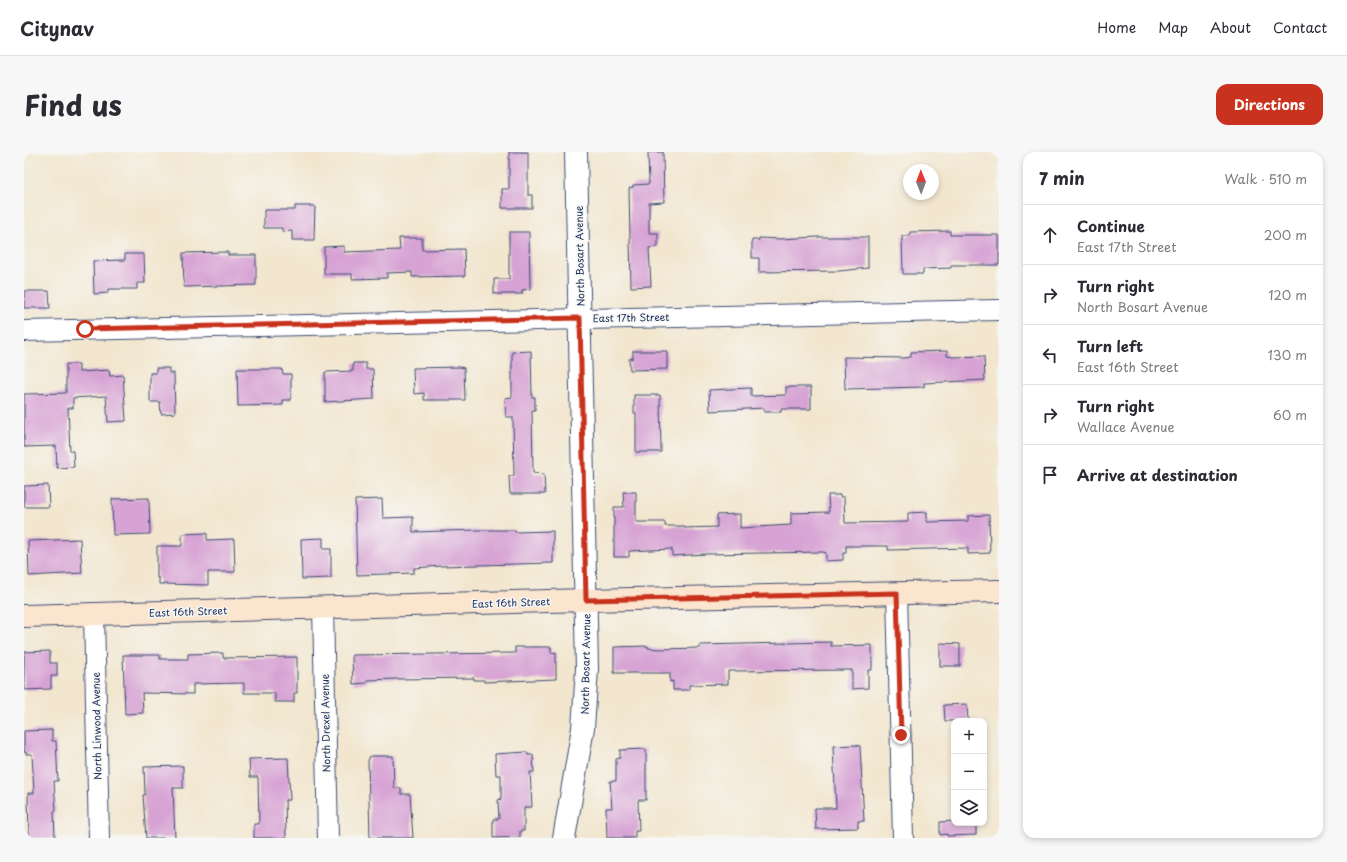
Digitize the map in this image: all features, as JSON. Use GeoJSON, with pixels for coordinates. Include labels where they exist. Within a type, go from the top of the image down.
{"type":"FeatureCollection","features":[{"type":"Feature","properties":{"kind":"main road","name":"East 16th Street"},"geometry":{"type":"LineString","coordinates":[[24,616],[586,600],[999,591]]}},
{"type":"Feature","properties":{"kind":"street","name":"North Bosart Avenue"},"geometry":{"type":"LineString","coordinates":[[564,838],[585,714],[587,669],[576,152]]}},
{"type":"Feature","properties":{"kind":"street","name":"East 17th Street"},"geometry":{"type":"LineString","coordinates":[[24,331],[999,310]]}},
{"type":"Feature","properties":{"kind":"street"},"geometry":{"type":"LineString","coordinates":[[897,593],[903,838]]}},
{"type":"Feature","properties":{"kind":"street","name":"North Drexel Avenue"},"geometry":{"type":"LineString","coordinates":[[323,607],[328,838]]}},
{"type":"Feature","properties":{"kind":"street","name":"North Linwood Avenue"},"geometry":{"type":"LineString","coordinates":[[94,614],[99,838]]}},
{"type":"Feature","properties":{"kind":"building"},"geometry":{"type":"Polygon","coordinates":[[[509,152],[528,152],[528,195],[532,195],[532,208],[502,208],[502,189],[509,189],[509,152]]]}},
{"type":"Feature","properties":{"kind":"building"},"geometry":{"type":"Polygon","coordinates":[[[648,152],[663,152],[664,202],[649,203],[649,233],[658,233],[658,247],[649,248],[651,286],[631,287],[629,188],[633,187],[633,185],[649,184],[648,152]]]}},
{"type":"Feature","properties":{"kind":"building"},"geometry":{"type":"Polygon","coordinates":[[[295,206],[315,206],[314,240],[292,240],[292,231],[282,232],[282,228],[264,228],[264,210],[295,210],[295,206]]]}},
{"type":"Feature","properties":{"kind":"building"},"geometry":{"type":"Polygon","coordinates":[[[950,231],[950,235],[999,235],[999,265],[951,265],[951,268],[923,269],[923,274],[903,274],[902,236],[910,236],[910,232],[950,231]]]}},
{"type":"Feature","properties":{"kind":"building"},"geometry":{"type":"Polygon","coordinates":[[[509,232],[529,232],[530,289],[522,290],[522,294],[494,294],[494,279],[509,279],[509,232]]]}},
{"type":"Feature","properties":{"kind":"building"},"geometry":{"type":"Polygon","coordinates":[[[868,237],[868,268],[839,271],[759,272],[759,258],[752,258],[752,240],[759,240],[759,238],[780,239],[868,237]]]}},
{"type":"Feature","properties":{"kind":"building"},"geometry":{"type":"Polygon","coordinates":[[[399,238],[422,238],[422,250],[464,249],[465,276],[412,277],[412,272],[387,273],[387,278],[352,279],[352,274],[324,274],[324,247],[344,246],[344,252],[400,250],[399,238]]]}},
{"type":"Feature","properties":{"kind":"building"},"geometry":{"type":"Polygon","coordinates":[[[228,252],[228,255],[256,255],[256,285],[184,287],[183,253],[228,252]]]}},
{"type":"Feature","properties":{"kind":"building"},"geometry":{"type":"Polygon","coordinates":[[[125,254],[144,254],[145,283],[137,283],[137,289],[108,289],[108,293],[94,294],[93,261],[125,260],[125,254]]]}},
{"type":"Feature","properties":{"kind":"building"},"geometry":{"type":"Polygon","coordinates":[[[24,291],[49,291],[50,308],[24,308],[24,291]]]}},
{"type":"Feature","properties":{"kind":"building"},"geometry":{"type":"Polygon","coordinates":[[[531,351],[532,397],[535,397],[535,410],[532,410],[533,473],[544,474],[545,494],[510,494],[509,476],[514,476],[513,417],[506,417],[505,398],[512,397],[512,352],[531,351]]]}},
{"type":"Feature","properties":{"kind":"building"},"geometry":{"type":"Polygon","coordinates":[[[633,351],[667,351],[667,369],[630,370],[629,359],[633,358],[633,351]]]}},
{"type":"Feature","properties":{"kind":"building"},"geometry":{"type":"Polygon","coordinates":[[[947,351],[947,356],[953,357],[984,356],[985,380],[924,383],[924,387],[845,389],[844,357],[904,358],[911,357],[911,352],[947,351]]]}},
{"type":"Feature","properties":{"kind":"building"},"geometry":{"type":"Polygon","coordinates":[[[353,363],[366,363],[366,369],[373,369],[374,399],[325,402],[325,372],[353,371],[353,363]]]}},
{"type":"Feature","properties":{"kind":"building"},"geometry":{"type":"Polygon","coordinates":[[[66,364],[79,364],[79,372],[109,370],[110,376],[123,375],[126,421],[108,422],[106,396],[73,398],[73,408],[68,408],[70,451],[73,451],[74,467],[57,468],[56,446],[24,447],[24,394],[66,393],[66,364]]]}},
{"type":"Feature","properties":{"kind":"building"},"geometry":{"type":"Polygon","coordinates":[[[156,368],[169,368],[169,373],[174,373],[175,413],[161,414],[160,402],[150,402],[150,373],[156,373],[156,368]]]}},
{"type":"Feature","properties":{"kind":"building"},"geometry":{"type":"Polygon","coordinates":[[[413,368],[464,368],[465,400],[424,400],[424,393],[414,394],[413,368]]]}},
{"type":"Feature","properties":{"kind":"building"},"geometry":{"type":"Polygon","coordinates":[[[237,369],[282,369],[283,374],[291,374],[291,400],[283,400],[283,405],[238,406],[237,369]]]}},
{"type":"Feature","properties":{"kind":"building"},"geometry":{"type":"Polygon","coordinates":[[[786,387],[811,387],[811,409],[781,409],[781,412],[764,412],[764,408],[710,411],[709,390],[751,388],[751,396],[786,395],[786,387]]]}},
{"type":"Feature","properties":{"kind":"building"},"geometry":{"type":"Polygon","coordinates":[[[634,395],[660,395],[661,452],[636,452],[636,413],[634,413],[634,395]]]}},
{"type":"Feature","properties":{"kind":"building"},"geometry":{"type":"Polygon","coordinates":[[[48,485],[49,507],[24,507],[24,486],[48,485]]]}},
{"type":"Feature","properties":{"kind":"building"},"geometry":{"type":"Polygon","coordinates":[[[623,492],[636,492],[636,522],[665,522],[665,526],[684,526],[684,528],[717,527],[717,515],[740,514],[740,528],[791,525],[791,513],[829,512],[828,495],[840,495],[840,497],[844,497],[845,523],[908,522],[908,513],[927,512],[927,522],[968,521],[968,516],[989,515],[990,553],[968,554],[968,548],[888,550],[888,546],[846,546],[846,553],[843,553],[843,560],[826,561],[826,553],[823,552],[672,556],[672,549],[629,551],[629,557],[614,557],[614,507],[624,507],[623,492]]]}},
{"type":"Feature","properties":{"kind":"building"},"geometry":{"type":"Polygon","coordinates":[[[149,498],[150,534],[113,535],[112,499],[149,498]]]}},
{"type":"Feature","properties":{"kind":"building"},"geometry":{"type":"Polygon","coordinates":[[[382,499],[383,518],[413,517],[413,532],[478,530],[515,530],[515,532],[553,531],[553,563],[441,566],[414,568],[414,573],[357,575],[355,500],[382,499]]]}},
{"type":"Feature","properties":{"kind":"building"},"geometry":{"type":"Polygon","coordinates":[[[207,533],[207,540],[234,539],[235,572],[208,572],[208,585],[159,584],[159,578],[157,578],[157,546],[182,546],[182,534],[207,533]]]}},
{"type":"Feature","properties":{"kind":"building"},"geometry":{"type":"Polygon","coordinates":[[[323,538],[323,549],[331,549],[331,578],[302,579],[301,539],[323,538]]]}},
{"type":"Feature","properties":{"kind":"building"},"geometry":{"type":"Polygon","coordinates":[[[80,539],[82,573],[29,576],[28,541],[80,539]]]}},
{"type":"Feature","properties":{"kind":"building"},"geometry":{"type":"Polygon","coordinates":[[[831,642],[831,646],[872,645],[872,670],[868,670],[868,688],[852,689],[852,670],[728,671],[728,684],[689,685],[689,690],[673,690],[673,681],[670,682],[670,673],[614,673],[614,647],[648,646],[648,648],[658,649],[700,648],[700,645],[831,642]]]}},
{"type":"Feature","properties":{"kind":"building"},"geometry":{"type":"Polygon","coordinates":[[[940,643],[960,644],[960,666],[940,666],[940,643]]]}},
{"type":"Feature","properties":{"kind":"building"},"geometry":{"type":"Polygon","coordinates":[[[515,647],[551,647],[551,653],[556,652],[556,679],[484,682],[484,680],[474,680],[474,678],[397,679],[367,680],[367,683],[353,684],[352,655],[515,653],[515,647]]]}},
{"type":"Feature","properties":{"kind":"building"},"geometry":{"type":"Polygon","coordinates":[[[50,651],[50,663],[57,663],[57,676],[51,676],[51,689],[24,690],[24,652],[50,651]]]}},
{"type":"Feature","properties":{"kind":"building"},"geometry":{"type":"Polygon","coordinates":[[[223,653],[223,658],[297,657],[297,693],[294,693],[294,702],[275,702],[275,693],[244,693],[244,683],[193,684],[193,694],[142,693],[143,713],[125,714],[123,655],[160,655],[160,659],[188,659],[188,654],[223,653]]]}},
{"type":"Feature","properties":{"kind":"building"},"geometry":{"type":"Polygon","coordinates":[[[967,704],[968,718],[951,718],[951,721],[945,721],[944,705],[967,704]]]}},
{"type":"Feature","properties":{"kind":"building"},"geometry":{"type":"Polygon","coordinates":[[[52,730],[52,741],[56,741],[58,781],[54,781],[56,811],[54,811],[55,838],[29,838],[28,793],[34,793],[32,754],[26,754],[26,752],[24,752],[24,731],[52,730]]]}},
{"type":"Feature","properties":{"kind":"building"},"geometry":{"type":"Polygon","coordinates":[[[833,746],[860,746],[864,821],[858,821],[858,828],[816,829],[815,808],[836,808],[833,746]]]}},
{"type":"Feature","properties":{"kind":"building"},"geometry":{"type":"Polygon","coordinates":[[[646,749],[646,800],[638,800],[639,831],[635,831],[635,838],[607,838],[606,808],[612,808],[610,781],[616,781],[616,759],[620,758],[620,750],[646,749]]]}},
{"type":"Feature","properties":{"kind":"building"},"geometry":{"type":"Polygon","coordinates":[[[527,752],[528,755],[533,755],[534,772],[530,772],[532,807],[525,807],[524,809],[524,831],[520,831],[520,837],[493,838],[493,819],[499,819],[498,800],[501,799],[501,775],[496,775],[495,754],[527,752]]]}},
{"type":"Feature","properties":{"kind":"building"},"geometry":{"type":"Polygon","coordinates":[[[370,756],[393,756],[394,788],[401,788],[401,794],[410,794],[413,838],[370,838],[368,761],[370,756]]]}},
{"type":"Feature","properties":{"kind":"building"},"geometry":{"type":"Polygon","coordinates":[[[288,758],[290,800],[285,800],[286,838],[254,838],[254,824],[259,824],[258,777],[250,777],[249,759],[288,758]]]}},
{"type":"Feature","properties":{"kind":"building"},"geometry":{"type":"Polygon","coordinates":[[[183,766],[183,788],[173,788],[175,838],[146,838],[143,795],[145,795],[144,767],[183,766]]]}},
{"type":"Feature","properties":{"kind":"building"},"geometry":{"type":"Polygon","coordinates":[[[951,821],[951,826],[976,826],[976,835],[940,835],[940,822],[951,821]]]}},
{"type":"Feature","properties":{"kind":"route"},"geometry":{"type":"LineString","coordinates":[[85,329],[580,318],[586,600],[897,593],[901,735]]}}]}
